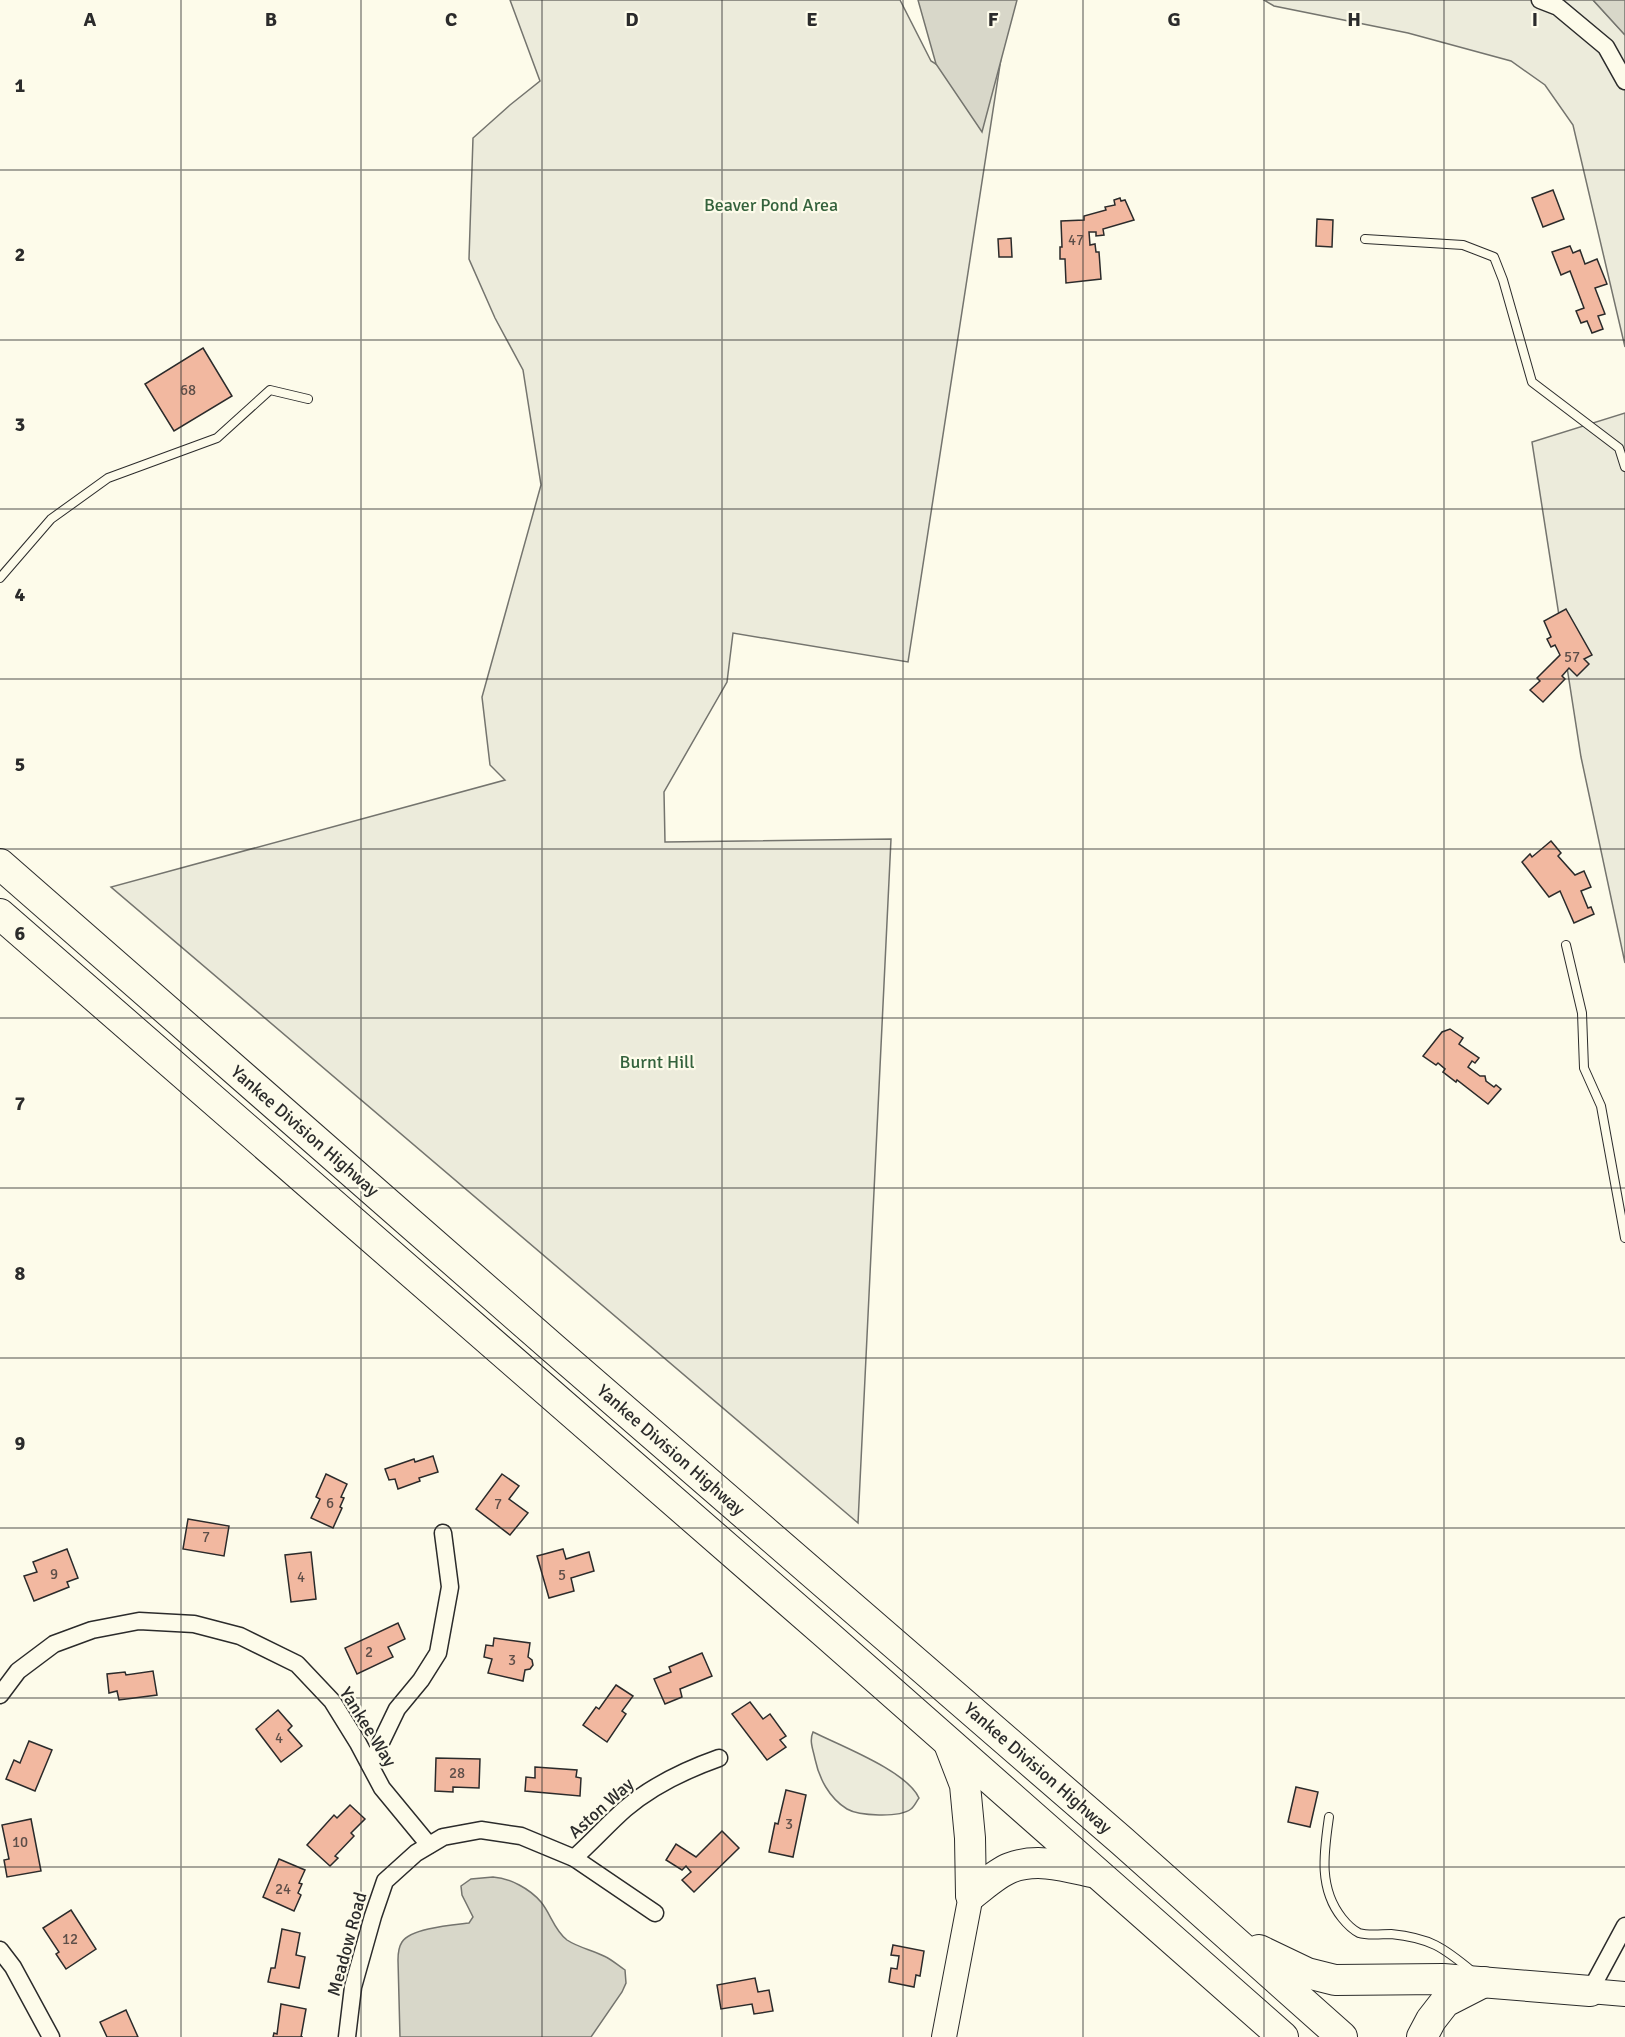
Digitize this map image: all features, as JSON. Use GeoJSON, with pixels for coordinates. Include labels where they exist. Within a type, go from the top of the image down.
{"type":"FeatureCollection","features":[{"type":"Feature","properties":{"kind":"highway","name":"Yankee Division Highway"},"geometry":{"type":"LineString","coordinates":[[0,864],[1095,1818],[1342,2037]]}},
{"type":"Feature","properties":{"kind":"highway","name":"Yankee Division Highway"},"geometry":{"type":"LineString","coordinates":[[0,914],[1283,2037]]}},
{"type":"Feature","properties":{"kind":"highway"},"geometry":{"type":"LineString","coordinates":[[949,1743],[965,1785],[970,1838],[970,1895]]}},
{"type":"Feature","properties":{"kind":"highway"},"geometry":{"type":"LineString","coordinates":[[970,1895],[1009,1868],[1032,1863],[1059,1865],[1097,1874]]}},
{"type":"Feature","properties":{"kind":"highway"},"geometry":{"type":"LineString","coordinates":[[1215,1924],[1265,1953],[1307,1973],[1335,1980],[1443,1979],[1590,1991]]}},
{"type":"Feature","properties":{"kind":"highway"},"geometry":{"type":"LineString","coordinates":[[1422,2037],[1431,2019],[1445,2002],[1484,1982]]}},
{"type":"Feature","properties":{"kind":"main road"},"geometry":{"type":"LineString","coordinates":[[944,2037],[970,1895]]}},
{"type":"Feature","properties":{"kind":"main road"},"geometry":{"type":"LineString","coordinates":[[1590,1991],[1625,1994]]}},
{"type":"Feature","properties":{"kind":"street"},"geometry":{"type":"LineString","coordinates":[[1540,0],[1558,7],[1606,47],[1625,81]]}},
{"type":"Feature","properties":{"kind":"street"},"geometry":{"type":"LineString","coordinates":[[370,1766],[397,1709],[421,1680],[438,1653],[450,1587],[442,1533]]}},
{"type":"Feature","properties":{"kind":"street","name":"Yankee Way"},"geometry":{"type":"LineString","coordinates":[[0,1695],[18,1671],[54,1644],[92,1630],[139,1621],[194,1624],[240,1636],[297,1664],[332,1701],[382,1788],[429,1845]]}},
{"type":"Feature","properties":{"kind":"street","name":"Aston Way"},"geometry":{"type":"LineString","coordinates":[[574,1858],[625,1809],[654,1787],[688,1769],[719,1758]]}},
{"type":"Feature","properties":{"kind":"street","name":"Meadow Road"},"geometry":{"type":"LineString","coordinates":[[346,2037],[353,1987],[385,1881],[416,1852],[443,1837],[481,1830],[521,1836],[574,1858],[655,1913]]}},
{"type":"Feature","properties":{"kind":"street"},"geometry":{"type":"LineString","coordinates":[[1590,1991],[1625,1926]]}},
{"type":"Feature","properties":{"kind":"street"},"geometry":{"type":"LineString","coordinates":[[0,1950],[13,1967],[51,2037]]}},
{"type":"Feature","properties":{"kind":"lane"},"geometry":{"type":"LineString","coordinates":[[1365,239],[1463,245],[1494,256],[1533,382],[1619,448],[1625,467]]}},
{"type":"Feature","properties":{"kind":"lane"},"geometry":{"type":"LineString","coordinates":[[0,578],[51,519],[108,478],[217,438],[270,390],[308,399]]}},
{"type":"Feature","properties":{"kind":"lane"},"geometry":{"type":"LineString","coordinates":[[1566,945],[1582,1013],[1584,1068],[1601,1106],[1625,1238]]}},
{"type":"Feature","properties":{"kind":"lane"},"geometry":{"type":"LineString","coordinates":[[1329,1817],[1323,1853],[1326,1892],[1334,1909],[1346,1923],[1359,1933],[1416,1936],[1437,1944],[1484,1982]]}},
{"type":"Feature","properties":{"kind":"green space"},"geometry":{"type":"Polygon","coordinates":[[[510,0],[900,0],[931,61],[939,66],[1010,0],[908,662],[733,633],[727,682],[664,792],[665,842],[891,839],[858,1523],[111,887],[505,780],[490,765],[482,697],[541,485],[523,370],[495,318],[469,259],[473,138],[540,81],[510,0]]]}},
{"type":"Feature","properties":{"kind":"green space"},"geometry":{"type":"Polygon","coordinates":[[[1264,0],[1593,0],[1625,35],[1625,347],[1573,125],[1545,85],[1511,61],[1408,33],[1274,6],[1264,0]]]}},
{"type":"Feature","properties":{"kind":"green space"},"geometry":{"type":"Polygon","coordinates":[[[1625,413],[1625,963],[1581,757],[1532,442],[1625,413]]]}},
{"type":"Feature","properties":{"kind":"green space"},"geometry":{"type":"Polygon","coordinates":[[[813,1732],[872,1760],[901,1778],[919,1798],[914,1806],[898,1814],[879,1815],[847,1809],[830,1793],[819,1773],[811,1739],[813,1732]]]}},
{"type":"Feature","properties":{"kind":"shaded area"},"geometry":{"type":"Polygon","coordinates":[[[918,0],[1017,0],[982,132],[936,64],[918,0]]]}},
{"type":"Feature","properties":{"kind":"shaded area"},"geometry":{"type":"Polygon","coordinates":[[[1593,0],[1625,0],[1625,35],[1593,0]]]}},
{"type":"Feature","properties":{"kind":"shaded area"},"geometry":{"type":"Polygon","coordinates":[[[493,1877],[513,1882],[536,1897],[559,1932],[567,1940],[606,1957],[625,1970],[626,1983],[622,1992],[591,2037],[400,2037],[398,1951],[402,1942],[414,1933],[423,1930],[469,1923],[473,1917],[462,1895],[461,1886],[471,1879],[493,1877]]]}},
{"type":"Feature","properties":{"kind":"building"},"geometry":{"type":"Polygon","coordinates":[[[1553,190],[1564,219],[1543,227],[1532,198],[1553,190]]]}},
{"type":"Feature","properties":{"kind":"building"},"geometry":{"type":"Polygon","coordinates":[[[1120,198],[1121,201],[1125,200],[1134,220],[1103,229],[1104,235],[1096,236],[1096,232],[1089,232],[1090,245],[1095,244],[1096,252],[1099,252],[1101,279],[1066,283],[1065,259],[1060,259],[1061,221],[1084,220],[1084,216],[1106,210],[1105,207],[1115,205],[1114,200],[1120,198]]]}},
{"type":"Feature","properties":{"kind":"building"},"geometry":{"type":"Polygon","coordinates":[[[1317,219],[1333,220],[1332,247],[1316,246],[1317,219]]]}},
{"type":"Feature","properties":{"kind":"building"},"geometry":{"type":"Polygon","coordinates":[[[1011,238],[1012,257],[999,257],[998,239],[1011,238]]]}},
{"type":"Feature","properties":{"kind":"building"},"geometry":{"type":"Polygon","coordinates":[[[1570,246],[1573,253],[1580,250],[1585,264],[1597,259],[1607,284],[1595,288],[1605,314],[1598,316],[1603,329],[1592,333],[1587,321],[1581,323],[1576,311],[1584,308],[1570,271],[1561,275],[1552,252],[1570,246]]]}},
{"type":"Feature","properties":{"kind":"building"},"geometry":{"type":"Polygon","coordinates":[[[203,348],[232,396],[174,431],[145,384],[203,348]]]}},
{"type":"Feature","properties":{"kind":"building"},"geometry":{"type":"Polygon","coordinates":[[[1566,609],[1592,655],[1584,659],[1589,664],[1577,676],[1569,668],[1562,676],[1565,679],[1543,702],[1530,690],[1540,681],[1537,678],[1560,655],[1555,645],[1551,647],[1547,639],[1551,637],[1544,621],[1566,609]]]}},
{"type":"Feature","properties":{"kind":"building"},"geometry":{"type":"Polygon","coordinates":[[[1551,841],[1561,853],[1558,856],[1575,875],[1584,871],[1591,887],[1581,891],[1588,908],[1591,907],[1594,914],[1574,923],[1560,891],[1549,897],[1522,862],[1530,854],[1532,857],[1551,841]]]}},
{"type":"Feature","properties":{"kind":"building"},"geometry":{"type":"Polygon","coordinates":[[[1450,1029],[1463,1038],[1459,1044],[1479,1058],[1475,1063],[1472,1061],[1468,1067],[1480,1076],[1485,1076],[1486,1081],[1494,1087],[1496,1085],[1501,1089],[1488,1104],[1443,1072],[1445,1069],[1438,1063],[1436,1065],[1423,1056],[1442,1032],[1450,1029]]]}},
{"type":"Feature","properties":{"kind":"building"},"geometry":{"type":"Polygon","coordinates":[[[433,1456],[438,1472],[419,1478],[420,1481],[398,1489],[395,1479],[389,1480],[385,1469],[414,1459],[415,1462],[433,1456]]]}},
{"type":"Feature","properties":{"kind":"building"},"geometry":{"type":"Polygon","coordinates":[[[326,1474],[347,1484],[341,1497],[344,1498],[340,1507],[342,1508],[333,1528],[311,1518],[320,1499],[316,1497],[326,1474]]]}},
{"type":"Feature","properties":{"kind":"building"},"geometry":{"type":"Polygon","coordinates":[[[502,1474],[519,1486],[509,1499],[528,1513],[510,1535],[476,1509],[502,1474]]]}},
{"type":"Feature","properties":{"kind":"building"},"geometry":{"type":"Polygon","coordinates":[[[188,1519],[229,1526],[224,1556],[183,1549],[188,1519]]]}},
{"type":"Feature","properties":{"kind":"building"},"geometry":{"type":"Polygon","coordinates":[[[67,1549],[78,1578],[67,1582],[69,1587],[34,1601],[24,1576],[37,1572],[33,1562],[67,1549]]]}},
{"type":"Feature","properties":{"kind":"building"},"geometry":{"type":"Polygon","coordinates":[[[563,1549],[566,1559],[589,1552],[594,1571],[571,1578],[574,1591],[549,1598],[537,1556],[563,1549]]]}},
{"type":"Feature","properties":{"kind":"building"},"geometry":{"type":"Polygon","coordinates":[[[311,1552],[316,1599],[291,1602],[285,1555],[311,1552]]]}},
{"type":"Feature","properties":{"kind":"building"},"geometry":{"type":"Polygon","coordinates":[[[398,1623],[405,1639],[388,1647],[393,1657],[357,1674],[345,1648],[398,1623]]]}},
{"type":"Feature","properties":{"kind":"building"},"geometry":{"type":"Polygon","coordinates":[[[494,1638],[530,1643],[528,1657],[532,1660],[533,1665],[530,1669],[525,1670],[523,1681],[488,1673],[492,1659],[484,1657],[486,1645],[493,1646],[494,1638]]]}},
{"type":"Feature","properties":{"kind":"building"},"geometry":{"type":"Polygon","coordinates":[[[702,1653],[712,1676],[680,1689],[682,1697],[665,1704],[654,1679],[671,1672],[669,1667],[702,1653]]]}},
{"type":"Feature","properties":{"kind":"building"},"geometry":{"type":"Polygon","coordinates":[[[153,1671],[157,1695],[119,1700],[117,1691],[109,1693],[107,1674],[125,1672],[126,1675],[153,1671]]]}},
{"type":"Feature","properties":{"kind":"building"},"geometry":{"type":"Polygon","coordinates":[[[616,1685],[633,1696],[622,1711],[626,1714],[607,1742],[583,1725],[596,1707],[599,1709],[616,1685]]]}},
{"type":"Feature","properties":{"kind":"building"},"geometry":{"type":"Polygon","coordinates":[[[750,1702],[763,1719],[770,1714],[786,1736],[780,1740],[786,1747],[767,1760],[732,1714],[750,1702]]]}},
{"type":"Feature","properties":{"kind":"building"},"geometry":{"type":"Polygon","coordinates":[[[278,1710],[292,1726],[288,1730],[302,1746],[281,1762],[256,1729],[278,1710]]]}},
{"type":"Feature","properties":{"kind":"building"},"geometry":{"type":"Polygon","coordinates":[[[29,1741],[52,1750],[35,1791],[6,1779],[14,1760],[20,1763],[29,1741]]]}},
{"type":"Feature","properties":{"kind":"building"},"geometry":{"type":"Polygon","coordinates":[[[436,1758],[480,1759],[479,1788],[453,1787],[453,1792],[435,1791],[436,1758]]]}},
{"type":"Feature","properties":{"kind":"building"},"geometry":{"type":"Polygon","coordinates":[[[535,1767],[577,1770],[576,1777],[581,1778],[580,1796],[525,1791],[526,1777],[535,1778],[535,1767]]]}},
{"type":"Feature","properties":{"kind":"building"},"geometry":{"type":"Polygon","coordinates":[[[1296,1787],[1318,1792],[1310,1827],[1288,1822],[1296,1787]]]}},
{"type":"Feature","properties":{"kind":"building"},"geometry":{"type":"Polygon","coordinates":[[[786,1790],[806,1795],[793,1857],[769,1852],[775,1823],[778,1824],[786,1790]]]}},
{"type":"Feature","properties":{"kind":"building"},"geometry":{"type":"Polygon","coordinates":[[[350,1805],[365,1819],[351,1833],[354,1836],[335,1856],[338,1858],[330,1866],[307,1845],[334,1815],[337,1818],[350,1805]]]}},
{"type":"Feature","properties":{"kind":"building"},"geometry":{"type":"Polygon","coordinates":[[[31,1819],[41,1871],[7,1877],[4,1860],[9,1859],[2,1825],[31,1819]]]}},
{"type":"Feature","properties":{"kind":"building"},"geometry":{"type":"Polygon","coordinates":[[[722,1831],[739,1848],[694,1892],[682,1880],[691,1872],[686,1866],[682,1870],[666,1860],[676,1844],[696,1857],[722,1831]]]}},
{"type":"Feature","properties":{"kind":"building"},"geometry":{"type":"Polygon","coordinates":[[[279,1859],[305,1870],[299,1883],[302,1884],[298,1893],[301,1895],[294,1911],[263,1897],[279,1859]]]}},
{"type":"Feature","properties":{"kind":"building"},"geometry":{"type":"Polygon","coordinates":[[[71,1910],[96,1949],[66,1969],[56,1954],[59,1952],[43,1928],[71,1910]]]}},
{"type":"Feature","properties":{"kind":"building"},"geometry":{"type":"Polygon","coordinates":[[[282,1929],[300,1933],[296,1955],[305,1957],[299,1988],[268,1982],[271,1968],[275,1968],[282,1929]]]}},
{"type":"Feature","properties":{"kind":"building"},"geometry":{"type":"Polygon","coordinates":[[[893,1945],[924,1951],[920,1976],[916,1975],[914,1987],[889,1982],[891,1968],[897,1969],[899,1956],[891,1955],[893,1945]]]}},
{"type":"Feature","properties":{"kind":"building"},"geometry":{"type":"Polygon","coordinates":[[[755,1978],[758,1992],[769,1990],[773,2011],[754,2014],[752,2004],[721,2009],[717,1985],[755,1978]]]}},
{"type":"Feature","properties":{"kind":"building"},"geometry":{"type":"Polygon","coordinates":[[[281,2004],[306,2009],[301,2037],[273,2037],[274,2033],[277,2034],[281,2004]]]}},
{"type":"Feature","properties":{"kind":"building"},"geometry":{"type":"Polygon","coordinates":[[[126,2010],[138,2037],[107,2037],[100,2022],[126,2010]]]}},
{"type":"Feature","properties":{"kind":"park label","name":"Beaver Pond Area"},"geometry":{"type":"Point","coordinates":[771,205]}},
{"type":"Feature","properties":{"kind":"park label","name":"Burnt Hill"},"geometry":{"type":"Point","coordinates":[657,1062]}}]}
